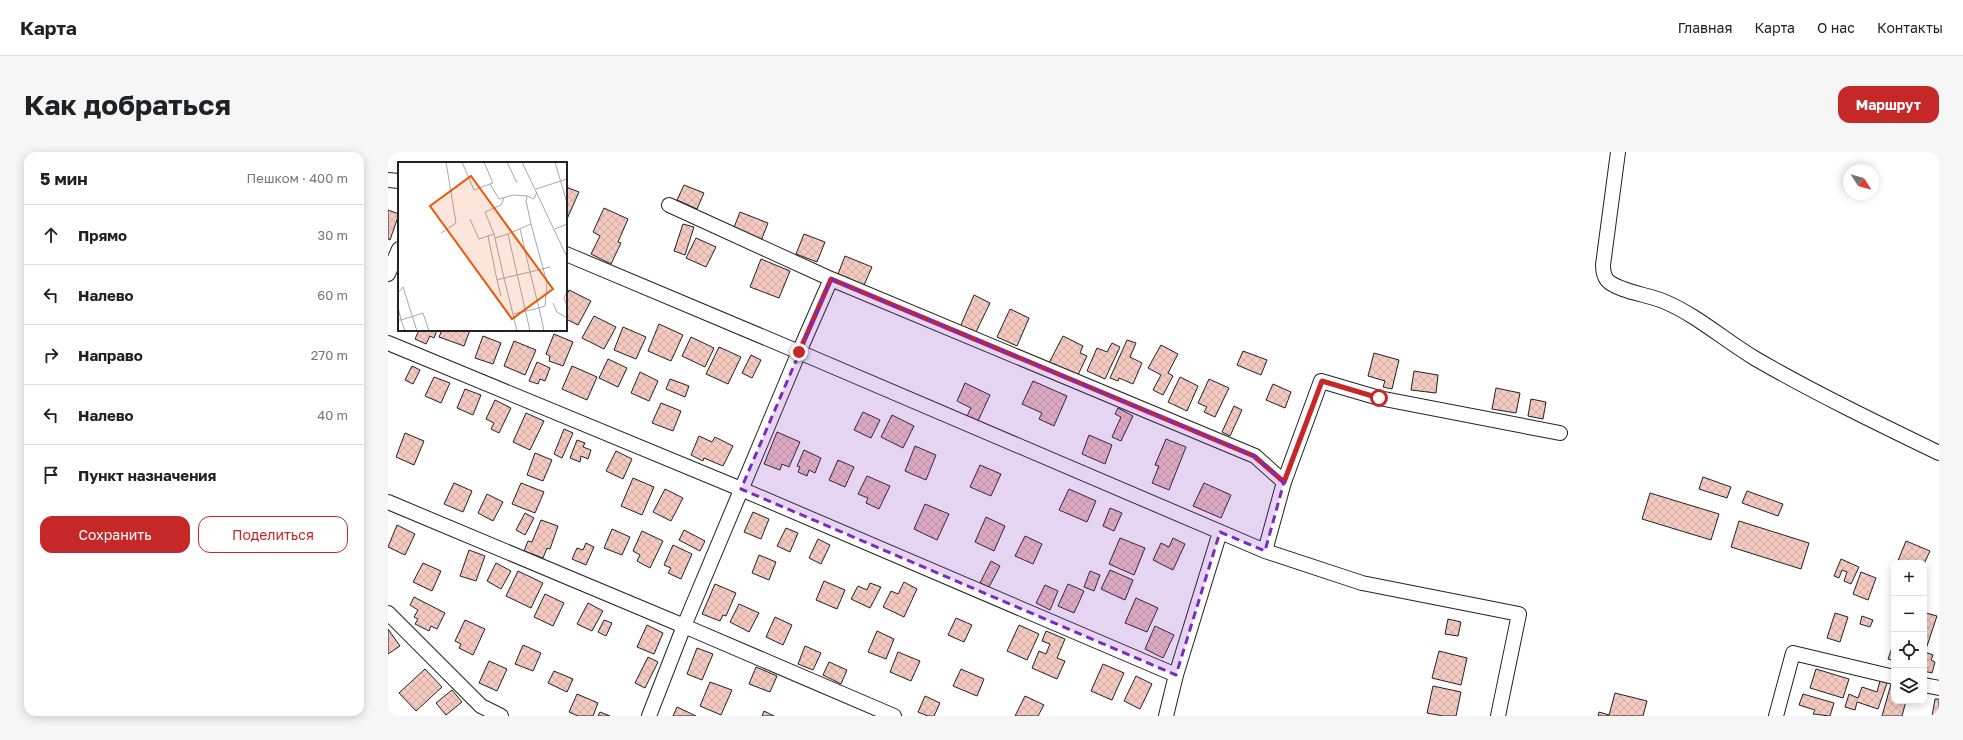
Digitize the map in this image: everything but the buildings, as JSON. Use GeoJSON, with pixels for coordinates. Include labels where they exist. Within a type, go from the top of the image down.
{"type":"FeatureCollection","features":[{"type":"Feature","properties":{"kind":"street"},"geometry":{"type":"LineString","coordinates":[[1618,152],[1603,265],[1607,280],[1625,289],[1657,298],[1676,307],[1748,354],[1796,381],[1939,453]]}},
{"type":"Feature","properties":{"kind":"street"},"geometry":{"type":"LineString","coordinates":[[388,180],[398,181]]}},
{"type":"Feature","properties":{"kind":"street"},"geometry":{"type":"LineString","coordinates":[[669,205],[831,279],[1254,456],[1284,482]]}},
{"type":"Feature","properties":{"kind":"street"},"geometry":{"type":"LineString","coordinates":[[388,274],[398,251]]}},
{"type":"Feature","properties":{"kind":"street"},"geometry":{"type":"LineString","coordinates":[[567,254],[1265,551],[1362,584],[1519,614],[1498,716]]}},
{"type":"Feature","properties":{"kind":"street"},"geometry":{"type":"LineString","coordinates":[[649,716],[684,626],[741,489],[831,279]]}},
{"type":"Feature","properties":{"kind":"street"},"geometry":{"type":"LineString","coordinates":[[388,343],[741,489],[1176,675]]}},
{"type":"Feature","properties":{"kind":"street"},"geometry":{"type":"LineString","coordinates":[[1265,551],[1284,482],[1322,381],[1379,398],[1560,433]]}},
{"type":"Feature","properties":{"kind":"street"},"geometry":{"type":"LineString","coordinates":[[388,502],[894,716]]}},
{"type":"Feature","properties":{"kind":"street"},"geometry":{"type":"LineString","coordinates":[[1166,716],[1176,675],[1220,532]]}},
{"type":"Feature","properties":{"kind":"street"},"geometry":{"type":"LineString","coordinates":[[388,613],[481,706],[501,716]]}},
{"type":"Feature","properties":{"kind":"street"},"geometry":{"type":"LineString","coordinates":[[1776,716],[1793,654],[1891,677]]}},
{"type":"Feature","properties":{"kind":"street"},"geometry":{"type":"LineString","coordinates":[[1927,686],[1939,688]]}},
{"type":"Feature","properties":{"kind":"highlighted area"},"geometry":{"type":"Polygon","coordinates":[[[831,279],[1255,456],[1284,482],[1265,551],[1220,532],[1176,675],[741,489],[831,279]]]}},
{"type":"Feature","properties":{"kind":"route"},"geometry":{"type":"LineString","coordinates":[[799,352],[831,279],[1254,456],[1284,482],[1322,381],[1379,398]]}}]}
